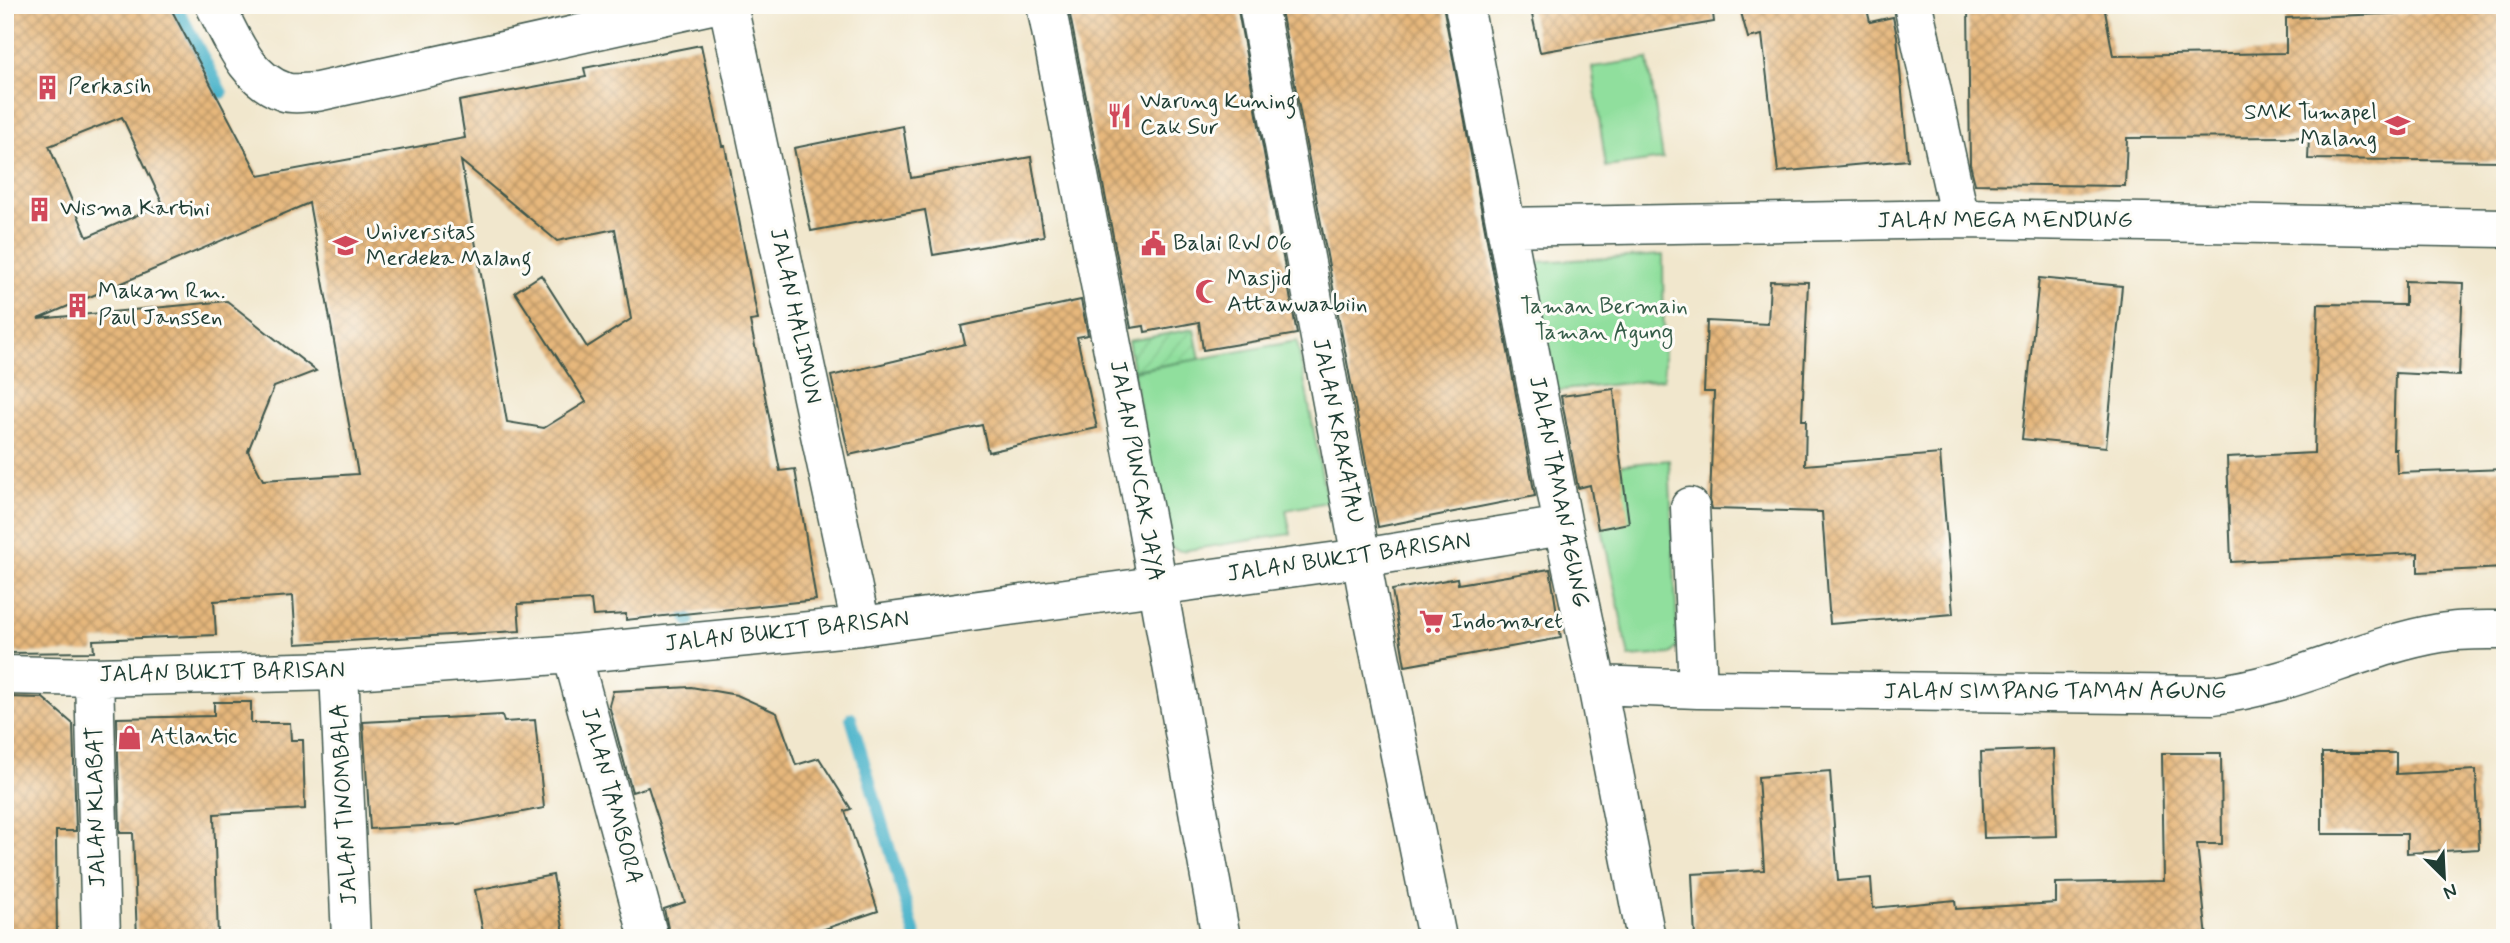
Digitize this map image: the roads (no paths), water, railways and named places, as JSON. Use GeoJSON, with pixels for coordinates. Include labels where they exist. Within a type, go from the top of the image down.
{"type":"FeatureCollection","features":[{"type":"Feature","properties":{"kind":"street"},"geometry":{"type":"LineString","coordinates":[[215,5],[238,50],[254,74],[287,93],[317,92],[711,5]]}},
{"type":"Feature","properties":{"kind":"street","name":"JALAN HALIMUN"},"geometry":{"type":"LineString","coordinates":[[728,5],[861,626]]}},
{"type":"Feature","properties":{"kind":"street","name":"JALAN PUNCAK JAYA"},"geometry":{"type":"LineString","coordinates":[[1046,5],[1157,584],[1221,938]]}},
{"type":"Feature","properties":{"kind":"street","name":"JALAN KRAKATAU"},"geometry":{"type":"LineString","coordinates":[[1258,5],[1361,558],[1437,938]]}},
{"type":"Feature","properties":{"kind":"street","name":"JALAN TAMAN AGUNG"},"geometry":{"type":"LineString","coordinates":[[1464,5],[1563,526],[1646,938]]}},
{"type":"Feature","properties":{"kind":"street"},"geometry":{"type":"LineString","coordinates":[[1913,5],[1960,219]]}},
{"type":"Feature","properties":{"kind":"street","name":"JALAN MEGA MENDUNG"},"geometry":{"type":"LineString","coordinates":[[1506,227],[1960,219],[2505,228]]}},
{"type":"Feature","properties":{"kind":"street"},"geometry":{"type":"LineString","coordinates":[[1690,507],[1698,689]]}},
{"type":"Feature","properties":{"kind":"street","name":"JALAN BUKIT BARISAN"},"geometry":{"type":"LineString","coordinates":[[5,675],[94,677],[339,671],[861,626],[1361,558],[1563,526]]}},
{"type":"Feature","properties":{"kind":"street","name":"JALAN SIMPANG TAMAN AGUNG"},"geometry":{"type":"LineString","coordinates":[[1597,685],[1698,689],[2213,695],[2243,692],[2277,683],[2439,633],[2464,629],[2505,630]]}},
{"type":"Feature","properties":{"kind":"street","name":"JALAN TAMBORA"},"geometry":{"type":"LineString","coordinates":[[572,653],[649,938]]}},
{"type":"Feature","properties":{"kind":"street","name":"JALAN TINOMBALA"},"geometry":{"type":"LineString","coordinates":[[339,671],[351,938]]}},
{"type":"Feature","properties":{"kind":"street","name":"JALAN KLABAT"},"geometry":{"type":"LineString","coordinates":[[94,677],[101,938]]}},
{"type":"Feature","properties":{"kind":"waterway"},"geometry":{"type":"LineString","coordinates":[[176,5],[222,93]]}},
{"type":"Feature","properties":{"kind":"waterway"},"geometry":{"type":"LineString","coordinates":[[678,600],[689,621]]}},
{"type":"Feature","properties":{"kind":"waterway"},"geometry":{"type":"LineString","coordinates":[[851,718],[916,938]]}},
{"type":"Feature","properties":{"kind":"place","name":"Perkasih"},"geometry":{"type":"Point","coordinates":[48,87]}},
{"type":"Feature","properties":{"kind":"place","name":"Warung Kuning Cak Sur"},"geometry":{"type":"Point","coordinates":[1120,115]}},
{"type":"Feature","properties":{"kind":"place","name":"SMK Tumapel Malang"},"geometry":{"type":"Point","coordinates":[2397,126]}},
{"type":"Feature","properties":{"kind":"place","name":"Wisma Kartini"},"geometry":{"type":"Point","coordinates":[40,209]}},
{"type":"Feature","properties":{"kind":"place","name":"Balai RW 06"},"geometry":{"type":"Point","coordinates":[1153,244]}},
{"type":"Feature","properties":{"kind":"place","name":"Universitas Merdeka Malang"},"geometry":{"type":"Point","coordinates":[346,246]}},
{"type":"Feature","properties":{"kind":"place","name":"Masjid Attawwaabiin"},"geometry":{"type":"Point","coordinates":[1207,292]}},
{"type":"Feature","properties":{"kind":"place","name":"Makam Rm. Paul Janssen"},"geometry":{"type":"Point","coordinates":[78,305]}},
{"type":"Feature","properties":{"kind":"place","name":"Indomaret"},"geometry":{"type":"Point","coordinates":[1431,622]}},
{"type":"Feature","properties":{"kind":"place","name":"Atlantic"},"geometry":{"type":"Point","coordinates":[130,737]}},
{"type":"Feature","properties":{"kind":"park label","name":"Taman Bermain Taman Agung"},"geometry":{"type":"Point","coordinates":[1604,320]}}]}
